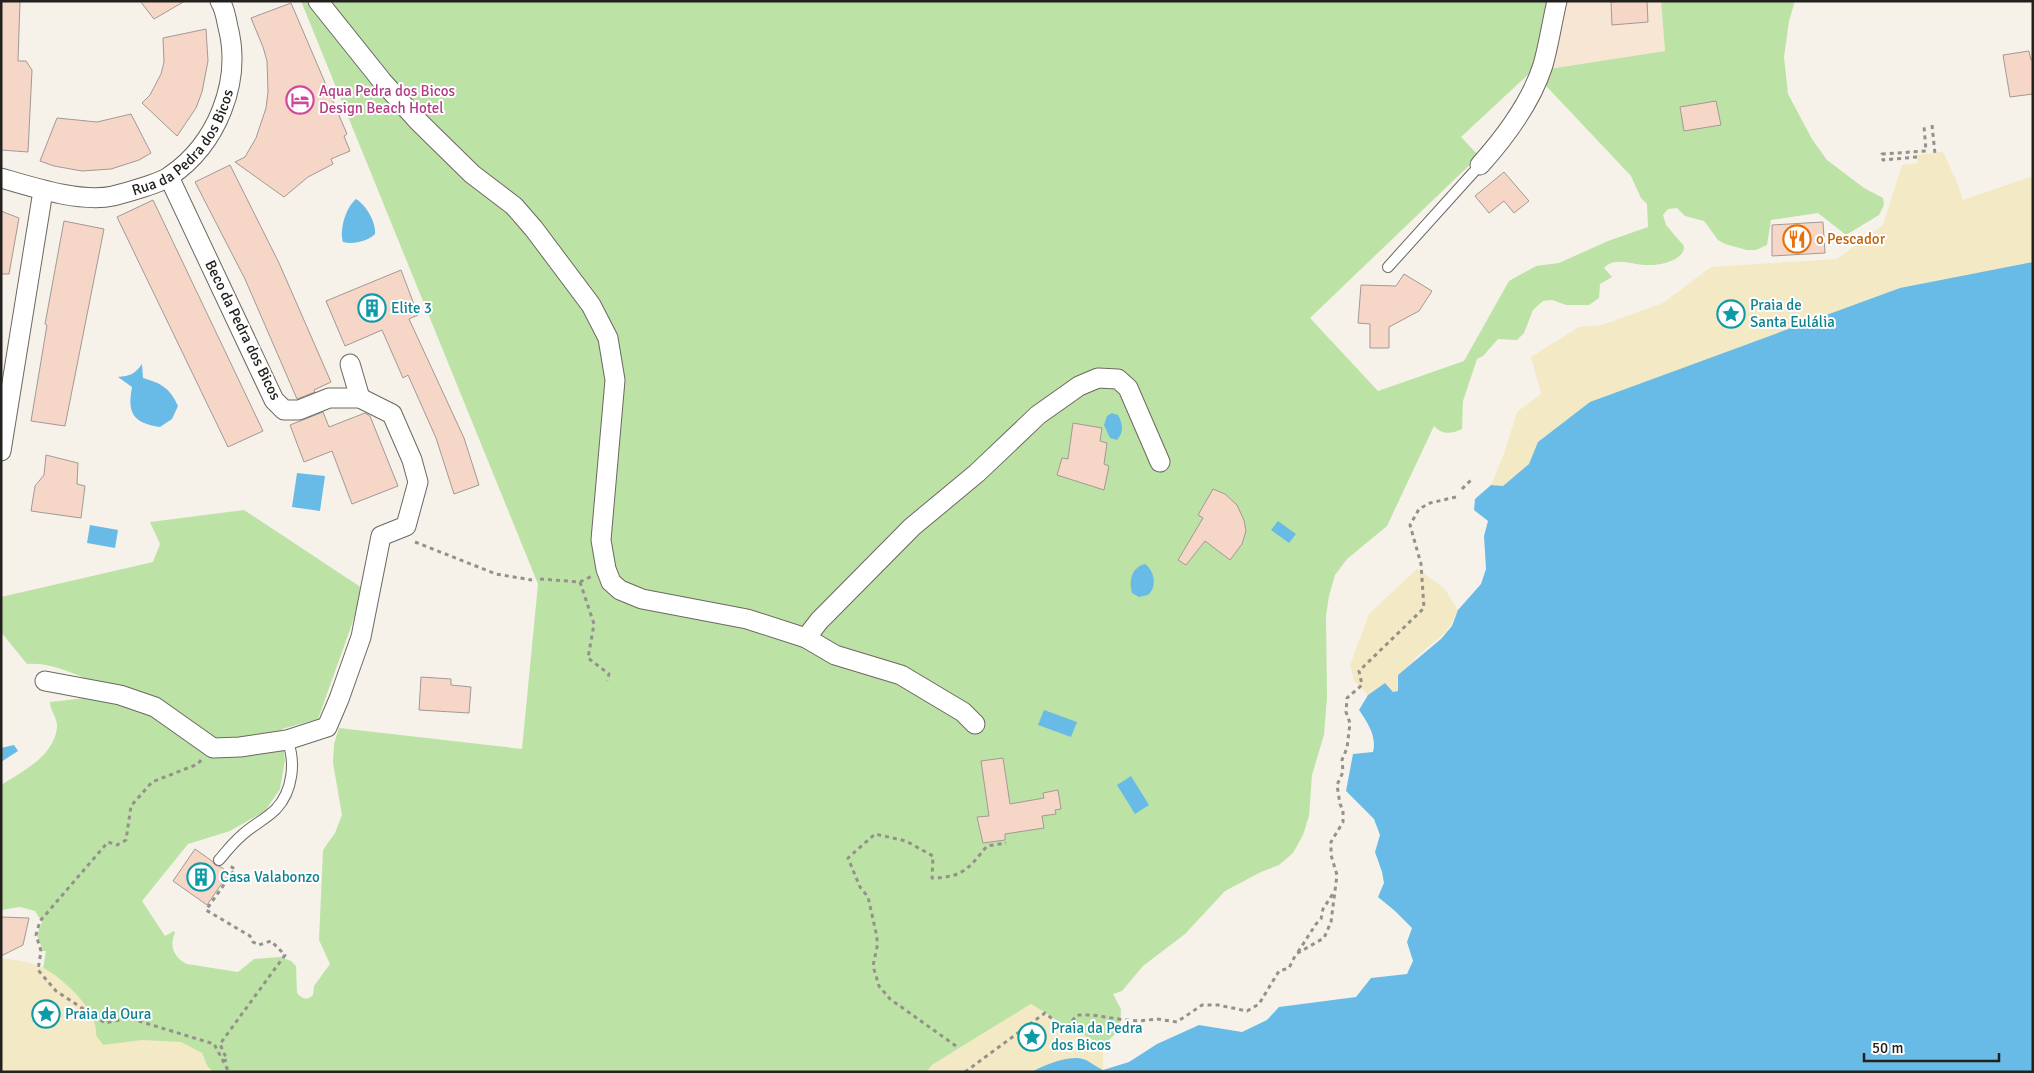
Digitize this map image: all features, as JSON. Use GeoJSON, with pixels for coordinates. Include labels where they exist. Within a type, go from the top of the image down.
{"type":"FeatureCollection","features":[{"type":"Feature","properties":{"kind":"street","name":"Rua da Pedra dos Bicos"},"geometry":{"type":"LineString","coordinates":[[1,178],[43,190],[84,196],[111,196],[169,177],[196,153],[217,123],[229,89],[233,61],[229,32],[220,1]]}},
{"type":"Feature","properties":{"kind":"street"},"geometry":{"type":"LineString","coordinates":[[318,1],[382,81],[418,121],[472,174],[514,206],[534,229],[591,305],[608,338],[615,380],[601,540],[606,569],[611,582],[620,590],[642,599],[747,619],[806,638],[835,654],[901,675],[963,712],[975,724]]}},
{"type":"Feature","properties":{"kind":"street"},"geometry":{"type":"LineString","coordinates":[[1480,164],[1506,134],[1536,83],[1543,65],[1557,1]]}},
{"type":"Feature","properties":{"kind":"street","name":"Beco da Pedra dos Bicos"},"geometry":{"type":"LineString","coordinates":[[169,177],[274,400],[284,410],[299,410],[328,398],[360,398],[392,414],[412,460],[418,482],[406,526]]}},
{"type":"Feature","properties":{"kind":"street"},"geometry":{"type":"LineString","coordinates":[[1,451],[43,190]]}},
{"type":"Feature","properties":{"kind":"street"},"geometry":{"type":"LineString","coordinates":[[350,364],[360,398]]}},
{"type":"Feature","properties":{"kind":"street"},"geometry":{"type":"LineString","coordinates":[[806,638],[818,621],[912,527],[977,473],[1038,415],[1080,386],[1098,378],[1118,379],[1128,388],[1160,462]]}},
{"type":"Feature","properties":{"kind":"street"},"geometry":{"type":"LineString","coordinates":[[45,681],[120,695],[155,706],[213,748],[240,747],[287,740],[327,727],[361,637],[382,536],[406,526]]}},
{"type":"Feature","properties":{"kind":"lane"},"geometry":{"type":"LineString","coordinates":[[1388,267],[1480,164]]}},
{"type":"Feature","properties":{"kind":"lane"},"geometry":{"type":"LineString","coordinates":[[219,860],[240,836],[277,808],[281,802],[288,789],[291,774],[292,752],[287,740]]}},
{"type":"Feature","properties":{"kind":"path"},"geometry":{"type":"LineString","coordinates":[[1932,124],[1935,154]]}},
{"type":"Feature","properties":{"kind":"path"},"geometry":{"type":"LineString","coordinates":[[1917,157],[1883,160],[1882,154],[1926,151],[1924,126]]}},
{"type":"Feature","properties":{"kind":"path"},"geometry":{"type":"LineString","coordinates":[[1462,489],[1472,480]]}},
{"type":"Feature","properties":{"kind":"path"},"geometry":{"type":"LineString","coordinates":[[1296,954],[1324,938],[1331,922],[1337,875],[1331,855],[1332,842],[1343,822],[1343,810],[1340,804],[1337,784],[1343,772],[1342,760],[1347,748],[1350,723],[1346,712],[1347,698],[1362,685],[1359,671],[1424,608],[1420,564],[1410,525],[1419,509],[1430,503],[1456,497]]}},
{"type":"Feature","properties":{"kind":"path"},"geometry":{"type":"LineString","coordinates":[[406,526],[413,541],[422,545],[496,574],[532,580]]}},
{"type":"Feature","properties":{"kind":"path"},"geometry":{"type":"LineString","coordinates":[[540,579],[580,582],[606,569]]}},
{"type":"Feature","properties":{"kind":"path"},"geometry":{"type":"LineString","coordinates":[[580,582],[594,624],[588,658],[609,674],[607,681]]}},
{"type":"Feature","properties":{"kind":"path"},"geometry":{"type":"LineString","coordinates":[[198,764],[152,782],[131,806],[126,840],[117,845],[108,842],[40,921],[36,935],[41,951],[39,968],[56,991],[104,1023],[129,1018],[214,1044],[229,1072]]}},
{"type":"Feature","properties":{"kind":"path"},"geometry":{"type":"LineString","coordinates":[[956,1046],[890,999],[879,986],[873,966],[877,938],[868,898],[860,887],[848,858],[875,834],[906,841],[933,856],[932,878],[958,876],[969,867],[987,846],[1006,843]]}},
{"type":"Feature","properties":{"kind":"path"},"geometry":{"type":"LineString","coordinates":[[219,860],[235,869],[206,910],[250,936],[253,942],[259,945],[271,941],[286,955],[220,1044],[227,1060],[224,1062]]}},
{"type":"Feature","properties":{"kind":"path"},"geometry":{"type":"LineString","coordinates":[[965,1072],[1046,1013],[1065,1029],[1077,1015],[1092,1015],[1132,1021],[1156,1019],[1177,1022],[1202,1005],[1218,1005],[1248,1011],[1259,1004],[1279,971],[1289,968],[1296,954],[1321,919],[1323,909],[1336,890]]}},
{"type":"Feature","properties":{"kind":"shaded area"},"geometry":{"type":"Polygon","coordinates":[[[1563,1],[1661,1],[1665,51],[1549,69],[1563,1]]]}},
{"type":"Feature","properties":{"kind":"green space"},"geometry":{"type":"Polygon","coordinates":[[[301,1],[1563,1],[1549,69],[1665,51],[1661,1],[1795,1],[1789,21],[1784,57],[1788,94],[1812,139],[1827,160],[1864,188],[1883,198],[1884,205],[1879,215],[1846,235],[1818,213],[1771,220],[1767,245],[1756,250],[1747,250],[1725,244],[1718,240],[1704,221],[1685,216],[1677,208],[1668,209],[1663,215],[1666,225],[1684,246],[1683,251],[1676,259],[1657,265],[1624,262],[1608,264],[1604,268],[1612,277],[1600,284],[1599,298],[1589,305],[1566,305],[1552,300],[1543,301],[1533,310],[1524,333],[1517,340],[1498,339],[1483,356],[1477,359],[1463,401],[1462,429],[1447,433],[1440,431],[1434,426],[1387,526],[1347,559],[1335,575],[1326,616],[1327,697],[1324,735],[1312,775],[1309,816],[1303,835],[1293,853],[1279,865],[1261,872],[1225,891],[1185,934],[1143,966],[1122,991],[1113,994],[1121,1009],[1120,1030],[1103,1045],[1069,1028],[1031,1004],[932,1065],[927,1072],[213,1072],[207,1066],[202,1053],[103,1045],[71,992],[54,975],[43,969],[46,951],[43,951],[37,935],[42,922],[35,911],[20,907],[1,910],[1,785],[36,762],[50,747],[57,728],[50,702],[103,696],[102,685],[56,667],[27,664],[1,632],[1,597],[153,562],[160,544],[150,522],[244,510],[362,588],[352,624],[318,719],[282,729],[285,760],[280,789],[265,811],[230,831],[188,844],[142,901],[165,936],[174,931],[174,951],[187,964],[238,972],[254,959],[280,957],[291,961],[296,966],[297,993],[307,999],[313,995],[314,986],[330,964],[319,940],[323,850],[335,833],[342,815],[333,763],[334,744],[339,728],[522,749],[538,584],[301,1]],[[1532,71],[1461,137],[1479,156],[1310,318],[1378,391],[1464,361],[1509,281],[1536,266],[1559,263],[1608,241],[1648,227],[1647,204],[1641,198],[1631,176],[1532,71]]]}},
{"type":"Feature","properties":{"kind":"sand"},"geometry":{"type":"Polygon","coordinates":[[[1943,152],[1963,200],[2033,176],[2033,376],[1493,601],[1503,486],[1491,485],[1505,451],[1517,412],[1541,394],[1531,357],[1579,327],[1602,325],[1663,303],[1711,267],[1837,259],[1883,225],[1902,165],[1918,163],[1916,155],[1943,152]]]}},
{"type":"Feature","properties":{"kind":"sand"},"geometry":{"type":"Polygon","coordinates":[[[1417,569],[1444,588],[1458,610],[1454,620],[1440,638],[1422,652],[1397,680],[1399,691],[1393,692],[1385,683],[1368,695],[1354,681],[1350,665],[1369,614],[1417,569]]]}},
{"type":"Feature","properties":{"kind":"sand","name":"Praia da Oura"},"geometry":{"type":"Polygon","coordinates":[[[1,958],[39,966],[66,984],[88,1009],[96,1027],[96,1036],[103,1045],[142,1040],[181,1042],[202,1053],[207,1066],[213,1072],[1,1071],[1,958]]]}},
{"type":"Feature","properties":{"kind":"sand","name":"Praia da Pedra dos Bicos"},"geometry":{"type":"Polygon","coordinates":[[[1031,1004],[1069,1028],[1103,1045],[1103,1070],[1092,1066],[1085,1060],[1072,1058],[1031,1072],[927,1072],[932,1065],[1031,1004]]]}},
{"type":"Feature","properties":{"kind":"water"},"geometry":{"type":"Polygon","coordinates":[[[356,199],[370,214],[375,234],[360,242],[343,242],[344,219],[349,207],[356,199]]]}},
{"type":"Feature","properties":{"kind":"water"},"geometry":{"type":"Polygon","coordinates":[[[2033,262],[2033,1072],[1031,1072],[1058,1061],[1073,1058],[1086,1060],[1103,1070],[1129,1062],[1157,1044],[1199,1025],[1242,1032],[1267,1020],[1279,1007],[1356,997],[1371,978],[1407,974],[1413,961],[1407,942],[1412,928],[1378,897],[1384,883],[1375,852],[1380,835],[1374,819],[1346,791],[1353,754],[1373,752],[1374,746],[1371,730],[1359,710],[1368,695],[1385,683],[1393,692],[1398,691],[1398,675],[1441,639],[1452,626],[1458,610],[1481,584],[1486,569],[1484,536],[1488,521],[1474,510],[1475,499],[1491,485],[1503,486],[1529,464],[1538,442],[1590,402],[1900,288],[2033,262]]]}},
{"type":"Feature","properties":{"kind":"water"},"geometry":{"type":"Polygon","coordinates":[[[142,364],[143,378],[164,387],[172,395],[178,406],[172,419],[160,427],[144,423],[134,415],[130,404],[132,387],[118,377],[132,374],[142,364]]]}},
{"type":"Feature","properties":{"kind":"water"},"geometry":{"type":"Polygon","coordinates":[[[1112,413],[1118,415],[1122,425],[1121,434],[1117,440],[1110,438],[1104,425],[1107,416],[1112,413]]]}},
{"type":"Feature","properties":{"kind":"water"},"geometry":{"type":"Polygon","coordinates":[[[297,473],[325,476],[320,511],[292,507],[297,473]]]}},
{"type":"Feature","properties":{"kind":"water"},"geometry":{"type":"Polygon","coordinates":[[[1278,521],[1296,534],[1289,543],[1271,530],[1278,521]]]}},
{"type":"Feature","properties":{"kind":"water"},"geometry":{"type":"Polygon","coordinates":[[[90,525],[118,530],[115,548],[87,543],[90,525]]]}},
{"type":"Feature","properties":{"kind":"water"},"geometry":{"type":"Polygon","coordinates":[[[1145,564],[1153,574],[1154,583],[1148,595],[1139,597],[1132,593],[1131,579],[1137,568],[1145,564]]]}},
{"type":"Feature","properties":{"kind":"water"},"geometry":{"type":"Polygon","coordinates":[[[1044,710],[1077,722],[1071,737],[1038,725],[1044,710]]]}},
{"type":"Feature","properties":{"kind":"water"},"geometry":{"type":"Polygon","coordinates":[[[14,745],[18,751],[1,762],[1,748],[14,745]]]}},
{"type":"Feature","properties":{"kind":"water"},"geometry":{"type":"Polygon","coordinates":[[[1131,776],[1149,805],[1135,814],[1117,785],[1131,776]]]}},
{"type":"Feature","properties":{"kind":"building"},"geometry":{"type":"Polygon","coordinates":[[[1,1],[20,1],[18,61],[26,61],[32,70],[28,152],[1,150],[1,1]]]}},
{"type":"Feature","properties":{"kind":"building"},"geometry":{"type":"Polygon","coordinates":[[[140,1],[185,1],[154,19],[140,1]]]}},
{"type":"Feature","properties":{"kind":"building"},"geometry":{"type":"Polygon","coordinates":[[[1647,1],[1648,22],[1612,25],[1611,2],[1647,1]]]}},
{"type":"Feature","properties":{"kind":"building","name":"Aqua Pedra dos Bicos Design Beach Hotel"},"geometry":{"type":"Polygon","coordinates":[[[291,3],[347,134],[344,136],[350,151],[331,159],[333,164],[308,177],[284,197],[235,162],[245,157],[256,138],[266,108],[268,92],[267,61],[251,18],[291,3]]]}},
{"type":"Feature","properties":{"kind":"building"},"geometry":{"type":"Polygon","coordinates":[[[206,29],[208,61],[202,92],[196,108],[177,136],[142,103],[150,95],[161,74],[164,62],[163,38],[206,29]]]}},
{"type":"Feature","properties":{"kind":"building"},"geometry":{"type":"Polygon","coordinates":[[[2029,51],[2031,60],[2033,60],[2033,94],[2010,97],[2003,55],[2029,51]]]}},
{"type":"Feature","properties":{"kind":"building"},"geometry":{"type":"Polygon","coordinates":[[[1716,101],[1721,125],[1684,131],[1680,107],[1716,101]]]}},
{"type":"Feature","properties":{"kind":"building"},"geometry":{"type":"Polygon","coordinates":[[[131,114],[151,153],[139,160],[111,169],[82,171],[54,166],[40,161],[57,118],[97,122],[131,114]]]}},
{"type":"Feature","properties":{"kind":"building"},"geometry":{"type":"Polygon","coordinates":[[[230,165],[279,263],[331,382],[314,390],[315,392],[297,399],[245,279],[195,182],[230,165]]]}},
{"type":"Feature","properties":{"kind":"building"},"geometry":{"type":"Polygon","coordinates":[[[1504,172],[1529,201],[1514,213],[1504,201],[1489,213],[1475,196],[1504,172]]]}},
{"type":"Feature","properties":{"kind":"building"},"geometry":{"type":"Polygon","coordinates":[[[153,200],[263,431],[228,447],[117,217],[153,200]]]}},
{"type":"Feature","properties":{"kind":"building"},"geometry":{"type":"Polygon","coordinates":[[[1,211],[19,218],[9,274],[1,274],[1,211]]]}},
{"type":"Feature","properties":{"kind":"building"},"geometry":{"type":"Polygon","coordinates":[[[64,221],[104,229],[65,426],[31,421],[47,325],[45,324],[64,221]]]}},
{"type":"Feature","properties":{"kind":"building"},"geometry":{"type":"Polygon","coordinates":[[[1823,222],[1825,253],[1772,256],[1772,225],[1823,222]]]}},
{"type":"Feature","properties":{"kind":"building"},"geometry":{"type":"Polygon","coordinates":[[[401,270],[418,315],[409,319],[464,438],[479,485],[454,494],[436,438],[408,375],[403,378],[382,330],[345,346],[326,301],[401,270]]]}},
{"type":"Feature","properties":{"kind":"building"},"geometry":{"type":"Polygon","coordinates":[[[1404,274],[1432,291],[1419,311],[1389,327],[1389,348],[1370,348],[1370,324],[1358,323],[1361,285],[1396,286],[1404,274]]]}},
{"type":"Feature","properties":{"kind":"building"},"geometry":{"type":"Polygon","coordinates":[[[323,412],[329,427],[365,413],[370,416],[398,486],[352,504],[332,451],[304,462],[290,425],[323,412]]]}},
{"type":"Feature","properties":{"kind":"building"},"geometry":{"type":"Polygon","coordinates":[[[1073,423],[1102,428],[1100,441],[1107,443],[1104,464],[1109,466],[1104,490],[1057,475],[1062,458],[1068,459],[1073,423]]]}},
{"type":"Feature","properties":{"kind":"building"},"geometry":{"type":"Polygon","coordinates":[[[46,455],[78,463],[77,484],[85,486],[81,518],[31,511],[35,486],[44,475],[46,455]]]}},
{"type":"Feature","properties":{"kind":"building"},"geometry":{"type":"Polygon","coordinates":[[[1213,489],[1225,494],[1237,505],[1244,520],[1246,531],[1242,544],[1230,560],[1205,541],[1186,565],[1178,560],[1203,518],[1198,515],[1213,489]]]}},
{"type":"Feature","properties":{"kind":"building"},"geometry":{"type":"Polygon","coordinates":[[[421,677],[451,679],[451,685],[471,687],[469,713],[419,710],[421,677]]]}},
{"type":"Feature","properties":{"kind":"building"},"geometry":{"type":"Polygon","coordinates":[[[1003,758],[1010,804],[1044,798],[1043,793],[1058,790],[1061,809],[1055,810],[1056,814],[1042,816],[1044,828],[1005,834],[1005,840],[983,843],[977,817],[989,816],[981,761],[1003,758]]]}},
{"type":"Feature","properties":{"kind":"building","name":"Casa Valabonzo"},"geometry":{"type":"Polygon","coordinates":[[[195,849],[215,865],[229,873],[207,905],[173,881],[195,849]]]}},
{"type":"Feature","properties":{"kind":"building"},"geometry":{"type":"Polygon","coordinates":[[[1,917],[29,918],[23,945],[1,956],[1,917]]]}},
{"type":"Feature","properties":{"kind":"place","name":"Aqua Pedra dos Bicos Design Beach Hotel"},"geometry":{"type":"Point","coordinates":[300,100]}},
{"type":"Feature","properties":{"kind":"place","name":"o Pescador"},"geometry":{"type":"Point","coordinates":[1797,239]}},
{"type":"Feature","properties":{"kind":"place","name":"Elite 3"},"geometry":{"type":"Point","coordinates":[372,308]}},
{"type":"Feature","properties":{"kind":"place","name":"Praia de Santa Eulália"},"geometry":{"type":"Point","coordinates":[1731,314]}},
{"type":"Feature","properties":{"kind":"place","name":"Casa Valabonzo"},"geometry":{"type":"Point","coordinates":[201,877]}},
{"type":"Feature","properties":{"kind":"place","name":"Praia da Oura"},"geometry":{"type":"Point","coordinates":[46,1014]}},
{"type":"Feature","properties":{"kind":"place","name":"Praia da Pedra dos Bicos"},"geometry":{"type":"Point","coordinates":[1032,1037]}}]}
